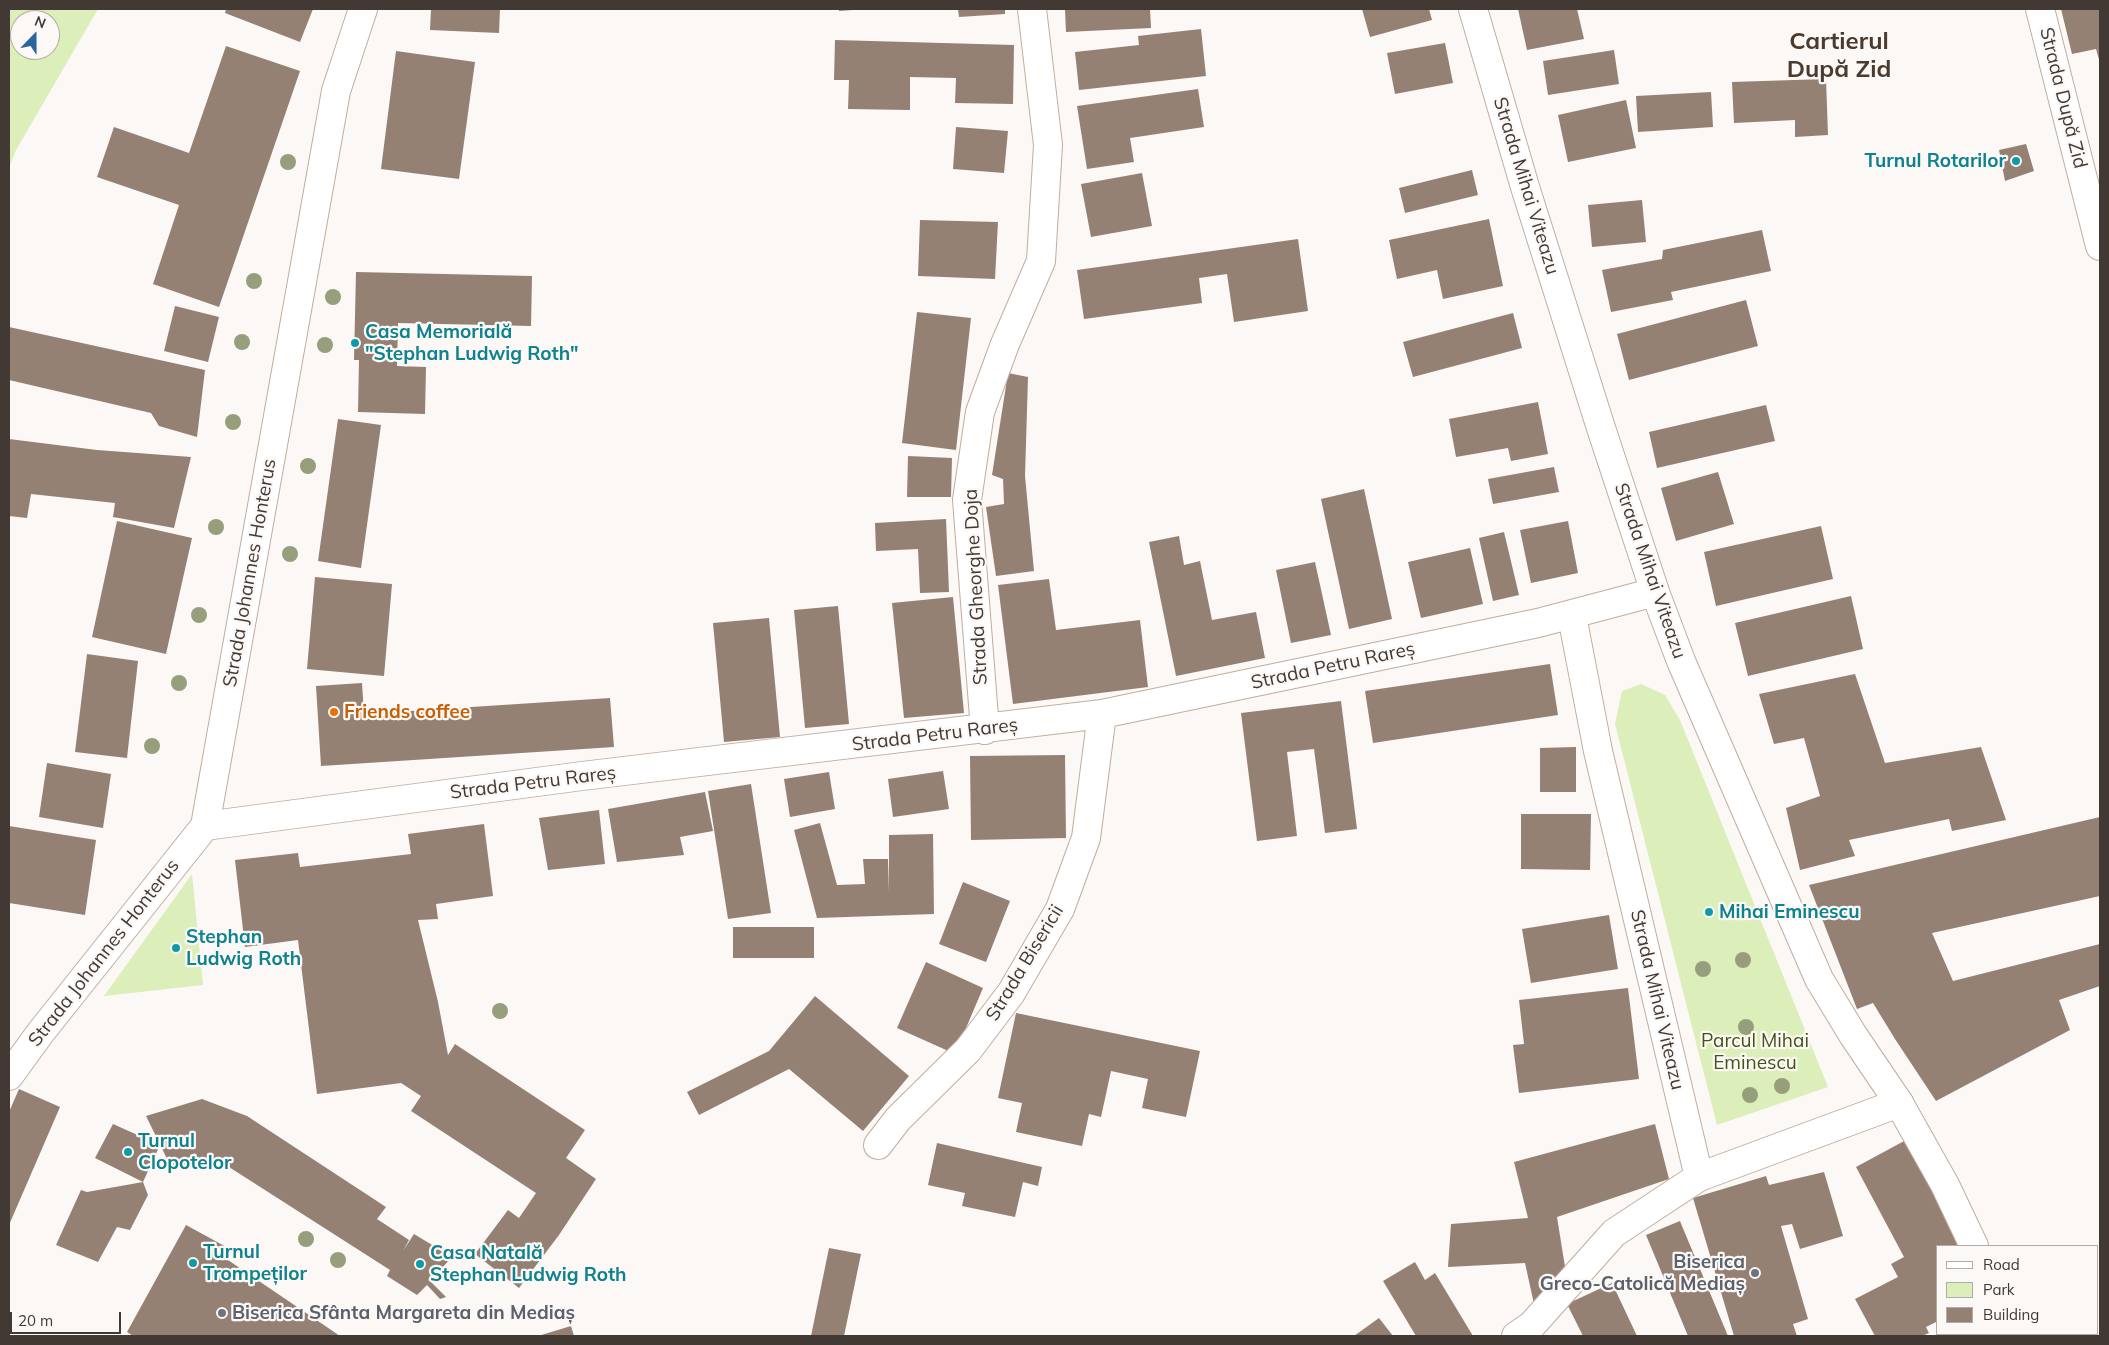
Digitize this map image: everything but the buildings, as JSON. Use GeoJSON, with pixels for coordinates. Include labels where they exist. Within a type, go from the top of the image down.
{"type":"FeatureCollection","features":[{"type":"Feature","properties":{"kind":"street","name":"Strada Johannes Honterus"},"geometry":{"type":"LineString","coordinates":[[9,1076],[41,1032],[205,826],[336,91],[363,9]]}},
{"type":"Feature","properties":{"kind":"street","name":"Strada Gheorghe Doja"},"geometry":{"type":"LineString","coordinates":[[985,730],[967,500],[980,412],[1041,261],[1048,145],[1032,9]]}},
{"type":"Feature","properties":{"kind":"street","name":"Strada Mihai Viteazu"},"geometry":{"type":"LineString","coordinates":[[1473,9],[1525,187],[1655,592],[1707,725],[1819,979],[1853,1035],[1899,1104],[1945,1185],[1974,1245]]}},
{"type":"Feature","properties":{"kind":"street","name":"Strada După Zid"},"geometry":{"type":"LineString","coordinates":[[2040,9],[2100,246]]}},
{"type":"Feature","properties":{"kind":"street","name":"Strada Petru Rareș"},"geometry":{"type":"LineString","coordinates":[[205,826],[582,776],[985,730],[1102,714],[1572,616],[1655,592]]}},
{"type":"Feature","properties":{"kind":"street","name":"Strada Mihai Viteazu"},"geometry":{"type":"LineString","coordinates":[[1572,616],[1598,751],[1700,1177]]}},
{"type":"Feature","properties":{"kind":"street","name":"Strada Bisericii"},"geometry":{"type":"LineString","coordinates":[[878,1145],[898,1119],[968,1050],[1011,993],[1060,909],[1086,838],[1102,714]]}},
{"type":"Feature","properties":{"kind":"street"},"geometry":{"type":"LineString","coordinates":[[1516,1336],[1532,1325],[1614,1233],[1700,1177],[1899,1104]]}},
{"type":"Feature","properties":{"kind":"green space"},"geometry":{"type":"Polygon","coordinates":[[[9,9],[98,9],[16,150],[9,168],[9,9]]]}},
{"type":"Feature","properties":{"kind":"green space","name":"Parcul Mihai Eminescu"},"geometry":{"type":"Polygon","coordinates":[[[1641,684],[1665,695],[1680,720],[1828,1087],[1717,1125],[1615,724],[1622,691],[1641,684]]]}},
{"type":"Feature","properties":{"kind":"green space"},"geometry":{"type":"Polygon","coordinates":[[[192,874],[203,985],[104,996],[192,874]]]}},
{"type":"Feature","properties":{"kind":"place","name":"Turnul Rotarilor"},"geometry":{"type":"Point","coordinates":[2016,161]}},
{"type":"Feature","properties":{"kind":"place","name":"Casa Memorială \"Stephan Ludwig Roth\""},"geometry":{"type":"Point","coordinates":[355,343]}},
{"type":"Feature","properties":{"kind":"place","name":"Friends coffee"},"geometry":{"type":"Point","coordinates":[334,712]}},
{"type":"Feature","properties":{"kind":"place","name":"Mihai Eminescu"},"geometry":{"type":"Point","coordinates":[1709,912]}},
{"type":"Feature","properties":{"kind":"place","name":"Stephan Ludwig Roth"},"geometry":{"type":"Point","coordinates":[176,948]}},
{"type":"Feature","properties":{"kind":"place","name":"Turnul Clopotelor"},"geometry":{"type":"Point","coordinates":[128,1152]}},
{"type":"Feature","properties":{"kind":"place","name":"Turnul Trompeților"},"geometry":{"type":"Point","coordinates":[193,1263]}},
{"type":"Feature","properties":{"kind":"place","name":"Casa Natală Stephan Ludwig Roth"},"geometry":{"type":"Point","coordinates":[420,1264]}},
{"type":"Feature","properties":{"kind":"place","name":"Biserica Greco-Catolică Mediaș"},"geometry":{"type":"Point","coordinates":[1755,1273]}},
{"type":"Feature","properties":{"kind":"place","name":"Biserica Sfânta Margareta din Mediaș"},"geometry":{"type":"Point","coordinates":[222,1313]}},
{"type":"Feature","properties":{"kind":"district","name":"Cartierul După Zid"},"geometry":{"type":"Point","coordinates":[1839,56]}}]}
